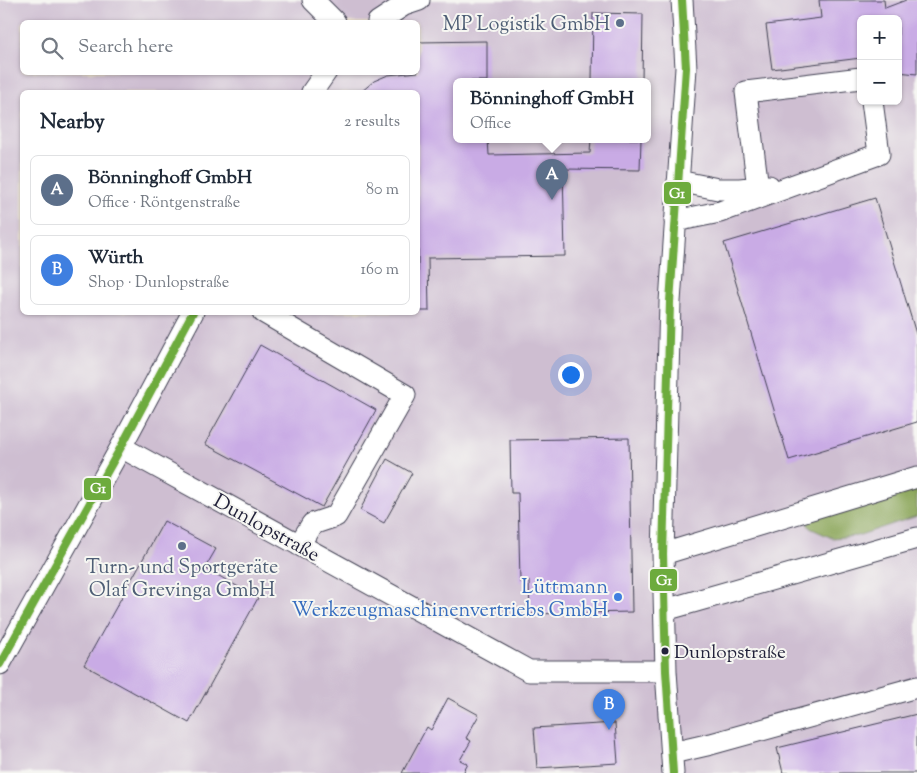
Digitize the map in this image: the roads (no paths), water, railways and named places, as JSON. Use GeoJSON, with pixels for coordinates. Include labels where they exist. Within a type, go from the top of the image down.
{"type":"FeatureCollection","features":[{"type":"Feature","properties":{"kind":"street"},"geometry":{"type":"LineString","coordinates":[[313,0],[333,20]]}},
{"type":"Feature","properties":{"kind":"street"},"geometry":{"type":"LineString","coordinates":[[381,13],[419,0]]}},
{"type":"Feature","properties":{"kind":"street"},"geometry":{"type":"LineString","coordinates":[[682,0],[686,68],[670,311],[662,554],[666,671],[672,763],[710,744],[917,688]]}},
{"type":"Feature","properties":{"kind":"street"},"geometry":{"type":"LineString","coordinates":[[313,90],[324,75]]}},
{"type":"Feature","properties":{"kind":"street"},"geometry":{"type":"LineString","coordinates":[[758,188],[746,92],[857,78]]}},
{"type":"Feature","properties":{"kind":"street"},"geometry":{"type":"LineString","coordinates":[[675,222],[720,212],[879,154],[873,105]]}},
{"type":"Feature","properties":{"kind":"street"},"geometry":{"type":"LineString","coordinates":[[678,181],[718,189],[758,188],[804,182]]}},
{"type":"Feature","properties":{"kind":"street"},"geometry":{"type":"LineString","coordinates":[[0,664],[121,447],[191,315]]}},
{"type":"Feature","properties":{"kind":"street"},"geometry":{"type":"LineString","coordinates":[[267,315],[405,395],[336,516],[312,524],[300,545]]}},
{"type":"Feature","properties":{"kind":"street","name":"Dunlopstraße"},"geometry":{"type":"LineString","coordinates":[[121,447],[528,672],[666,671]]}},
{"type":"Feature","properties":{"kind":"street"},"geometry":{"type":"LineString","coordinates":[[662,554],[917,477]]}},
{"type":"Feature","properties":{"kind":"street"},"geometry":{"type":"LineString","coordinates":[[665,610],[917,538]]}},
{"type":"Feature","properties":{"kind":"place","name":"MP Logistik GmbH"},"geometry":{"type":"Point","coordinates":[620,23]}},
{"type":"Feature","properties":{"kind":"place","name":"Bönninghoff GmbH"},"geometry":{"type":"Point","coordinates":[552,200]}},
{"type":"Feature","properties":{"kind":"place","name":"Turn- und Sportgeräte Olaf Grevinga GmbH"},"geometry":{"type":"Point","coordinates":[182,546]}},
{"type":"Feature","properties":{"kind":"place","name":"Lüttmann Werkzeugmaschinenvertriebs GmbH"},"geometry":{"type":"Point","coordinates":[618,597]}},
{"type":"Feature","properties":{"kind":"place","name":"Dunlopstraße"},"geometry":{"type":"Point","coordinates":[665,651]}},
{"type":"Feature","properties":{"kind":"place","name":"Würth"},"geometry":{"type":"Point","coordinates":[609,730]}}]}
